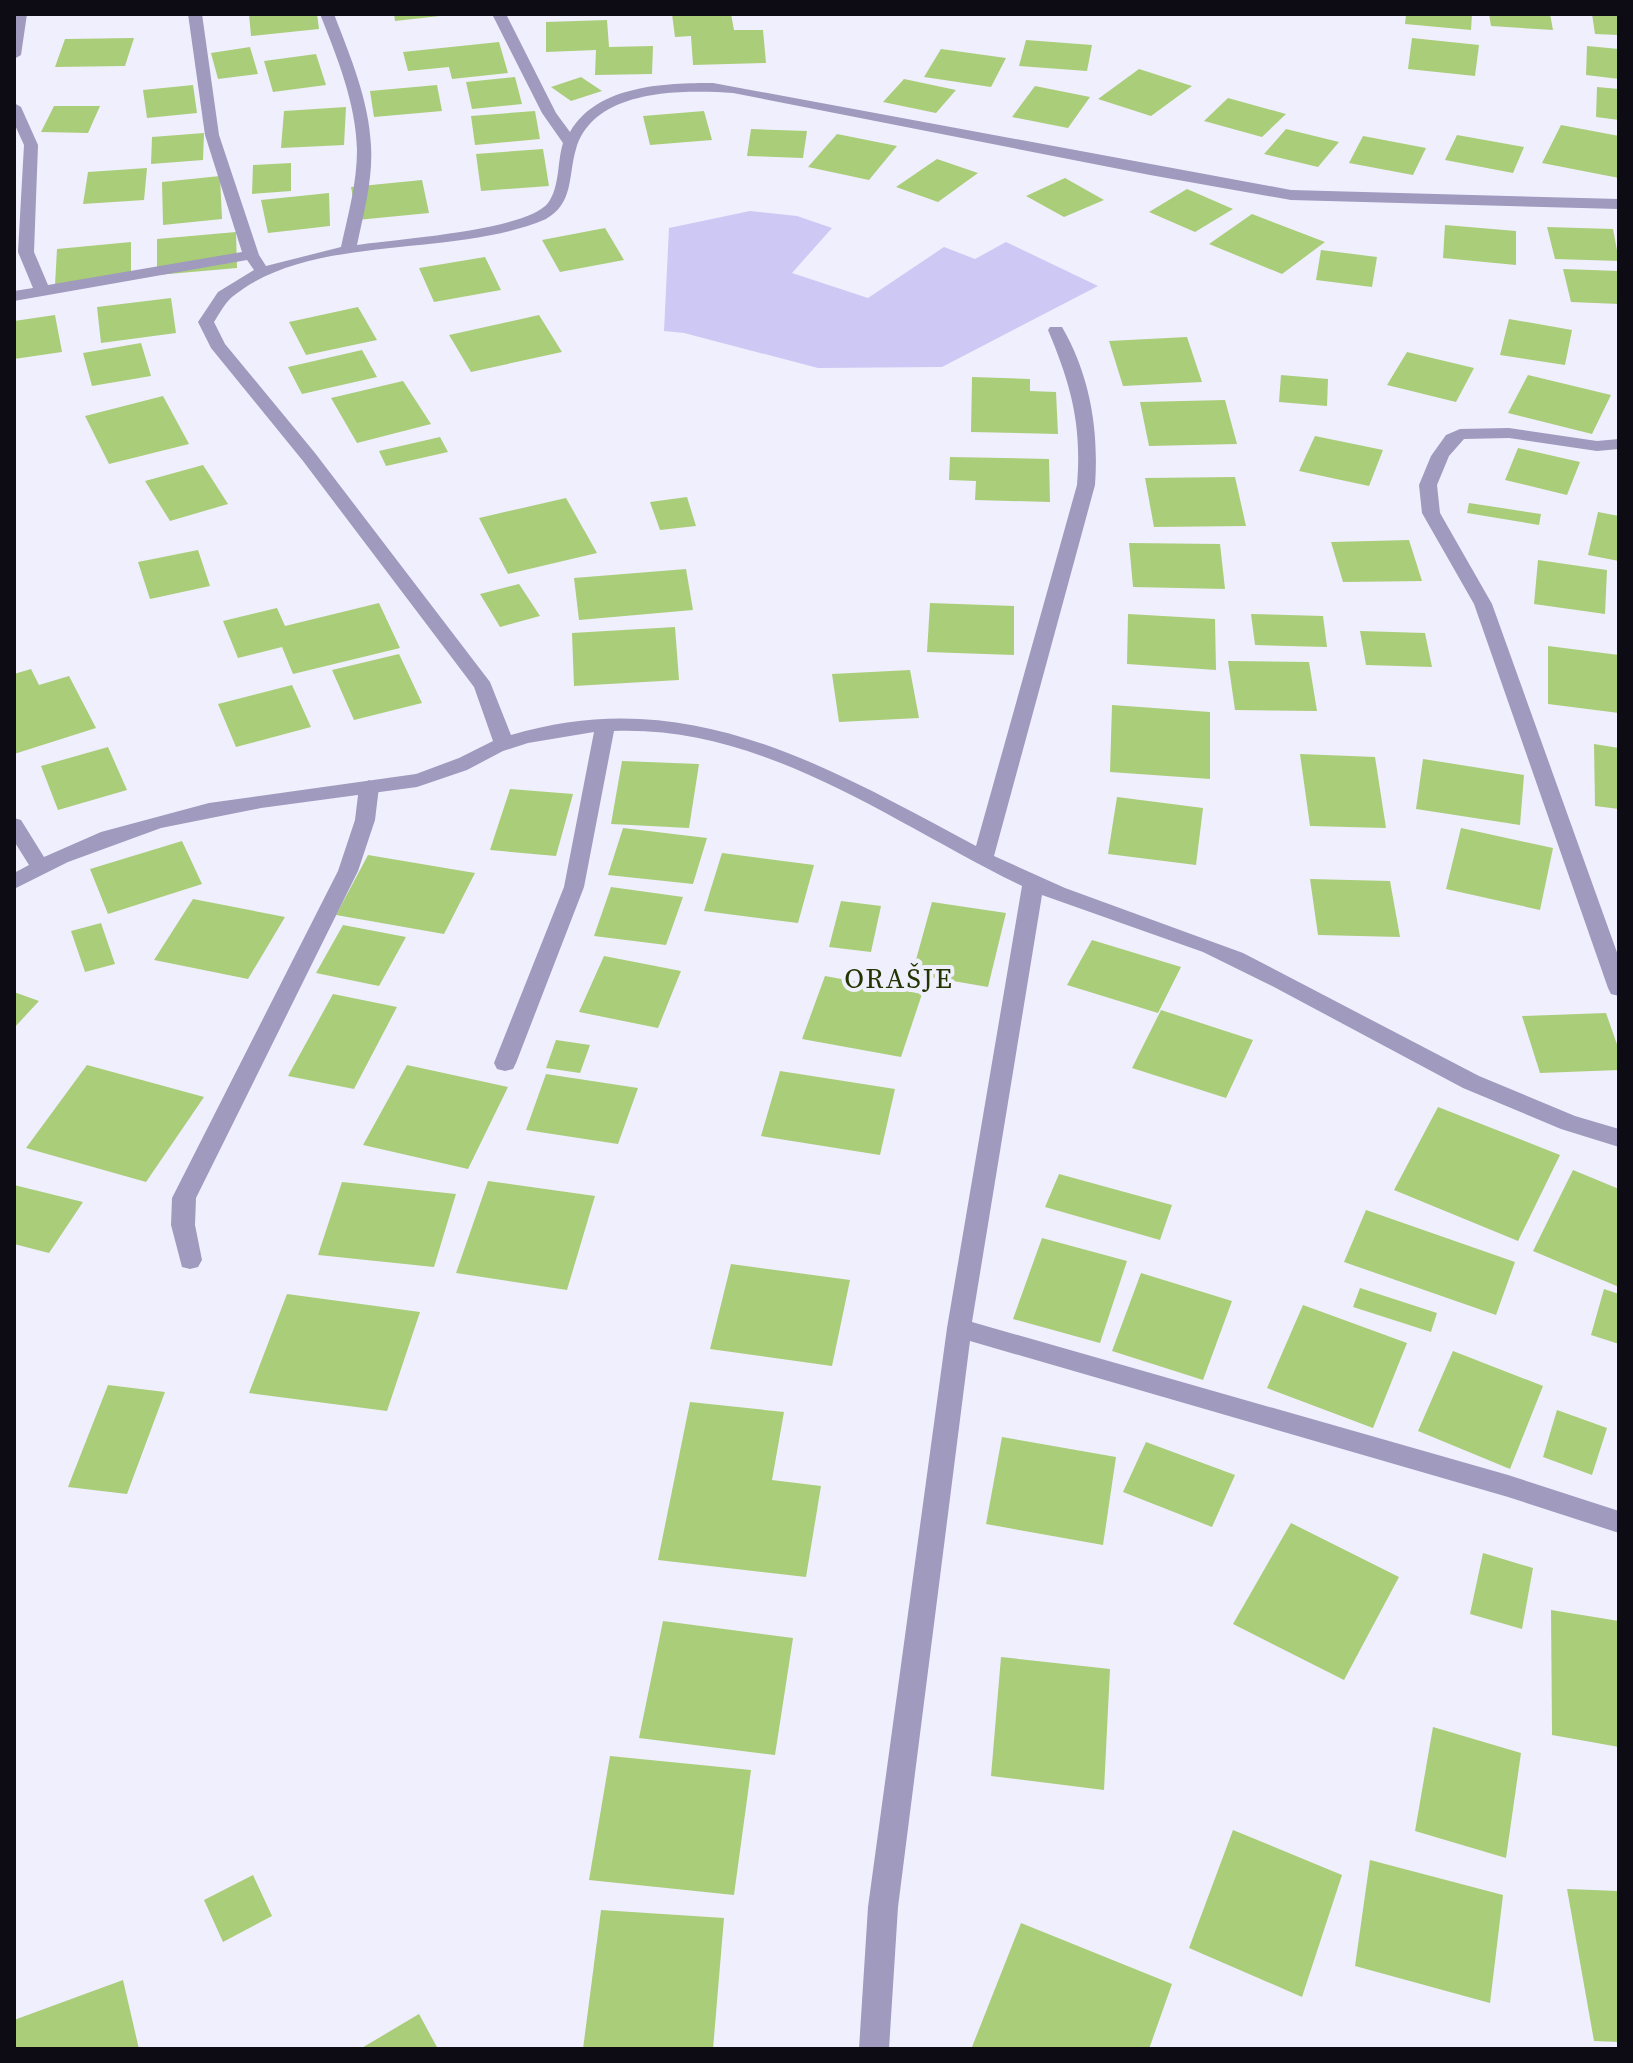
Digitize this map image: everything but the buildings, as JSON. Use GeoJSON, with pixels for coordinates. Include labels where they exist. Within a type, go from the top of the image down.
{"type":"FeatureCollection","features":[{"type":"Feature","properties":{"kind":"street"},"geometry":{"type":"LineString","coordinates":[[14,55],[20,14]]}},
{"type":"Feature","properties":{"kind":"street"},"geometry":{"type":"LineString","coordinates":[[195,14],[212,135],[251,255],[262,271]]}},
{"type":"Feature","properties":{"kind":"street"},"geometry":{"type":"LineString","coordinates":[[327,14],[353,84],[364,145],[362,176],[348,250]]}},
{"type":"Feature","properties":{"kind":"street"},"geometry":{"type":"LineString","coordinates":[[499,14],[549,113],[570,143]]}},
{"type":"Feature","properties":{"kind":"street"},"geometry":{"type":"LineString","coordinates":[[504,743],[483,686],[309,457],[217,345],[206,322],[210,310],[235,284],[262,271],[348,250],[482,233],[538,217],[551,210],[559,199],[570,143],[590,117],[628,96],[675,87],[705,86],[773,96],[1150,171],[1291,195],[1619,204]]}},
{"type":"Feature","properties":{"kind":"street"},"geometry":{"type":"LineString","coordinates":[[14,107],[31,145],[26,252],[42,291]]}},
{"type":"Feature","properties":{"kind":"street"},"geometry":{"type":"LineString","coordinates":[[14,296],[251,255]]}},
{"type":"Feature","properties":{"kind":"street"},"geometry":{"type":"LineString","coordinates":[[983,857],[1086,485],[1090,443],[1086,406],[1056,330]]}},
{"type":"Feature","properties":{"kind":"street"},"geometry":{"type":"LineString","coordinates":[[1619,444],[1597,446],[1509,433],[1460,434],[1452,439],[1440,456],[1428,485],[1431,513],[1483,604],[1619,988]]}},
{"type":"Feature","properties":{"kind":"street"},"geometry":{"type":"LineString","coordinates":[[505,1063],[574,887],[605,725]]}},
{"type":"Feature","properties":{"kind":"street"},"geometry":{"type":"LineString","coordinates":[[14,882],[40,866],[93,842],[156,821],[237,804],[417,780],[445,772],[504,743],[552,731],[605,725],[671,727],[741,740],[826,774],[1033,883],[1182,934],[1500,1095],[1549,1116],[1619,1138]]}},
{"type":"Feature","properties":{"kind":"street"},"geometry":{"type":"LineString","coordinates":[[190,1260],[183,1225],[184,1198],[348,871],[365,820],[369,787]]}},
{"type":"Feature","properties":{"kind":"street"},"geometry":{"type":"LineString","coordinates":[[14,825],[40,866]]}},
{"type":"Feature","properties":{"kind":"street"},"geometry":{"type":"LineString","coordinates":[[874,2049],[883,1907],[959,1328],[1033,883]]}},
{"type":"Feature","properties":{"kind":"street"},"geometry":{"type":"LineString","coordinates":[[959,1328],[1508,1486],[1619,1522]]}},
{"type":"Feature","properties":{"kind":"shaded area"},"geometry":{"type":"Polygon","coordinates":[[[750,211],[797,216],[832,228],[792,273],[868,298],[944,247],[975,259],[1006,242],[1098,286],[942,367],[818,368],[684,333],[664,331],[669,228],[750,211]]]}},
{"type":"Feature","properties":{"kind":"district","name":"ORAŠJE"},"geometry":{"type":"Point","coordinates":[899,978]}}]}
